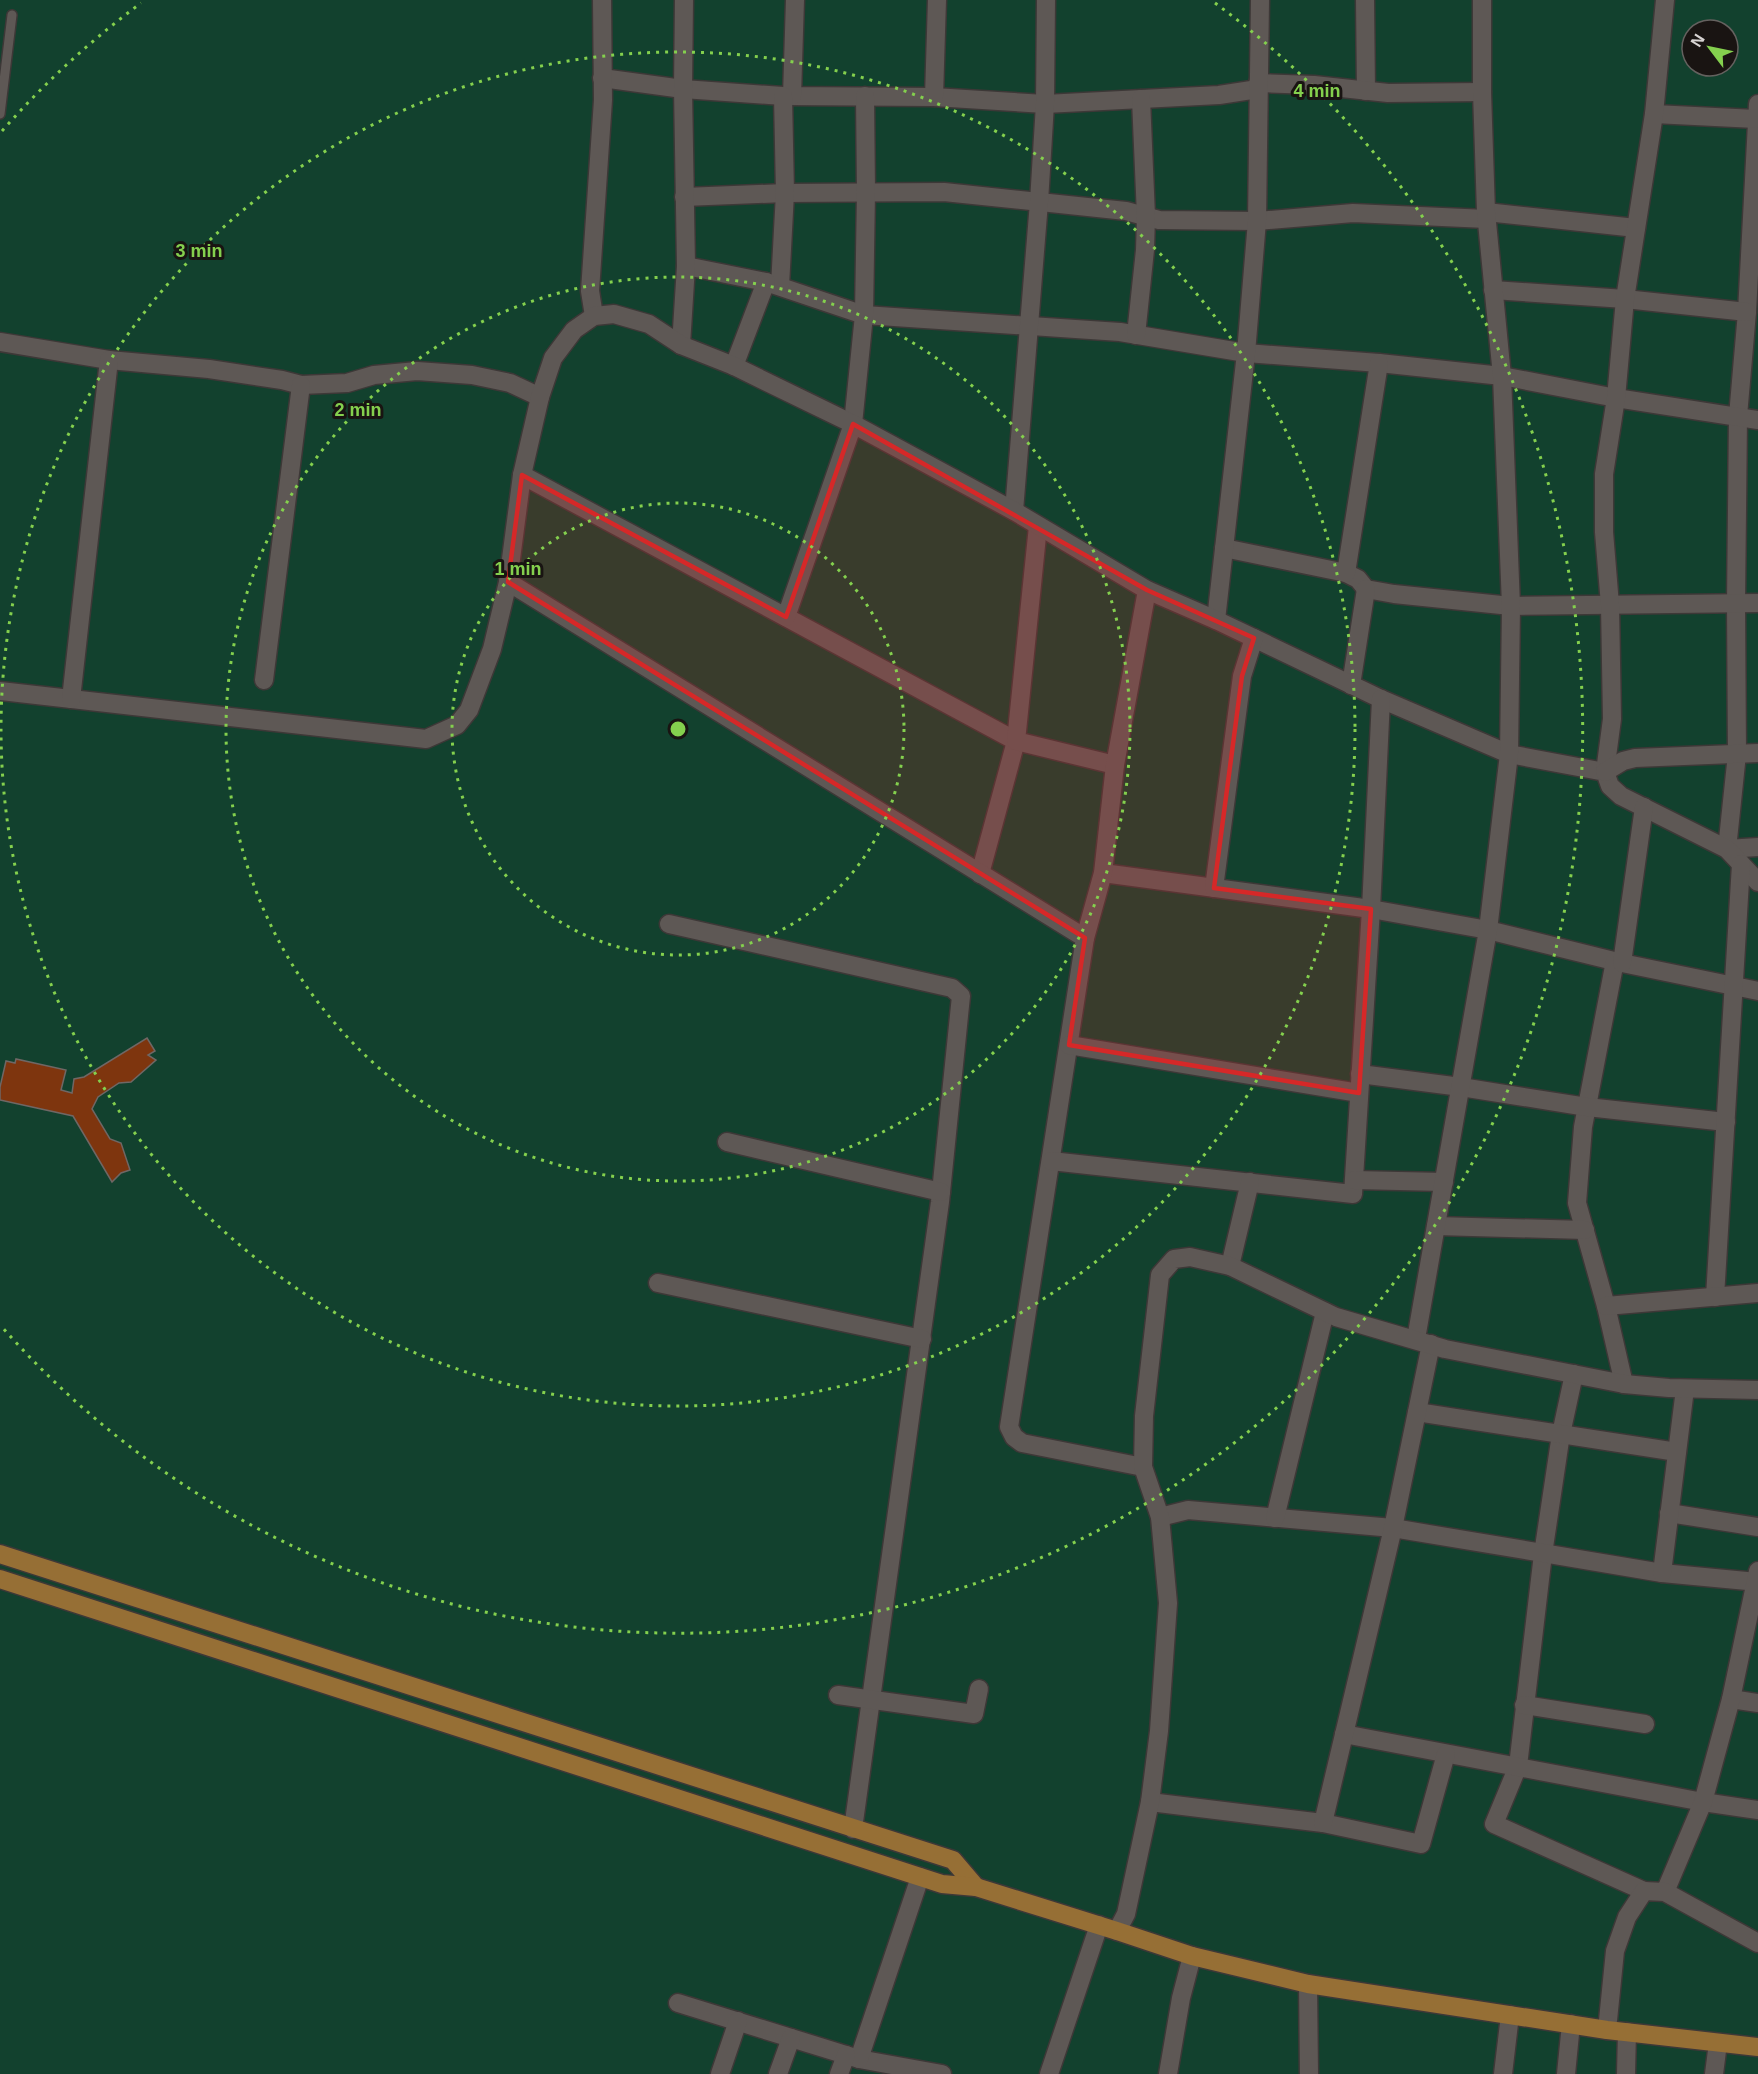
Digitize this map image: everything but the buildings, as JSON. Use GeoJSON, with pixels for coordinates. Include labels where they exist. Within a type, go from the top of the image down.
{"type":"FeatureCollection","features":[{"type":"Feature","properties":{"kind":"main road"},"geometry":{"type":"LineString","coordinates":[[0,1554],[953,1860],[976,1887]]}},
{"type":"Feature","properties":{"kind":"main road"},"geometry":{"type":"LineString","coordinates":[[0,1579],[942,1884],[976,1887],[1192,1956],[1308,1984],[1607,2030],[1758,2047]]}},
{"type":"Feature","properties":{"kind":"street"},"geometry":{"type":"LineString","coordinates":[[594,316],[591,291],[603,100],[602,0]]}},
{"type":"Feature","properties":{"kind":"street"},"geometry":{"type":"LineString","coordinates":[[681,345],[686,266],[684,0]]}},
{"type":"Feature","properties":{"kind":"street"},"geometry":{"type":"LineString","coordinates":[[734,366],[773,284],[785,193],[788,96],[795,0]]}},
{"type":"Feature","properties":{"kind":"street"},"geometry":{"type":"LineString","coordinates":[[934,97],[937,0]]}},
{"type":"Feature","properties":{"kind":"street"},"geometry":{"type":"LineString","coordinates":[[1014,511],[1039,202],[1045,104],[1046,0]]}},
{"type":"Feature","properties":{"kind":"street"},"geometry":{"type":"LineString","coordinates":[[1216,620],[1246,353],[1257,221],[1260,0]]}},
{"type":"Feature","properties":{"kind":"street"},"geometry":{"type":"LineString","coordinates":[[1365,0],[1366,91]]}},
{"type":"Feature","properties":{"kind":"street"},"geometry":{"type":"LineString","coordinates":[[1323,1823],[1393,1528],[1417,1412],[1436,1226],[1488,930],[1509,754],[1511,606],[1502,376],[1486,215],[1482,0]]}},
{"type":"Feature","properties":{"kind":"street"},"geometry":{"type":"LineString","coordinates":[[1665,0],[1654,114],[1625,299],[1616,398],[1604,474],[1604,532],[1610,605],[1612,719],[1605,772],[1610,786],[1621,796],[1728,849],[1758,882]]}},
{"type":"Feature","properties":{"kind":"street"},"geometry":{"type":"LineString","coordinates":[[602,78],[683,89],[788,96],[934,97],[1045,104],[1219,95],[1258,86],[1314,85],[1388,93],[1482,93]]}},
{"type":"Feature","properties":{"kind":"street"},"geometry":{"type":"LineString","coordinates":[[786,617],[853,424],[864,315],[865,96]]}},
{"type":"Feature","properties":{"kind":"street"},"geometry":{"type":"LineString","coordinates":[[1137,335],[1146,216],[1141,99]]}},
{"type":"Feature","properties":{"kind":"street"},"geometry":{"type":"LineString","coordinates":[[1654,114],[1757,118],[1751,316],[1738,416],[1737,754],[1728,849]]}},
{"type":"Feature","properties":{"kind":"street"},"geometry":{"type":"LineString","coordinates":[[684,197],[785,193],[944,192],[1126,211],[1159,220],[1257,221],[1353,213],[1486,215],[1636,228]]}},
{"type":"Feature","properties":{"kind":"street"},"geometry":{"type":"LineString","coordinates":[[686,266],[773,284],[864,315],[1028,325],[1137,335],[1246,353],[1379,363],[1502,376],[1616,398],[1758,420]]}},
{"type":"Feature","properties":{"kind":"street"},"geometry":{"type":"LineString","coordinates":[[1493,290],[1625,299],[1751,316]]}},
{"type":"Feature","properties":{"kind":"street"},"geometry":{"type":"LineString","coordinates":[[0,691],[426,739],[457,725],[469,710],[492,648],[508,582],[522,475],[540,397],[553,358],[574,330],[594,316],[614,314],[649,324],[681,345],[734,366],[853,424],[1014,511],[1147,590],[1216,620],[1381,699],[1509,754],[1605,772],[1623,761],[1635,758],[1758,753]]}},
{"type":"Feature","properties":{"kind":"street"},"geometry":{"type":"LineString","coordinates":[[0,342],[109,360],[209,369],[301,385],[347,383],[374,375],[417,371],[472,375],[510,383],[540,397]]}},
{"type":"Feature","properties":{"kind":"street"},"geometry":{"type":"LineString","coordinates":[[71,699],[109,360]]}},
{"type":"Feature","properties":{"kind":"street"},"geometry":{"type":"LineString","coordinates":[[1346,573],[1379,363]]}},
{"type":"Feature","properties":{"kind":"street"},"geometry":{"type":"LineString","coordinates":[[264,680],[301,385]]}},
{"type":"Feature","properties":{"kind":"street"},"geometry":{"type":"LineString","coordinates":[[522,475],[1016,741],[1115,765]]}},
{"type":"Feature","properties":{"kind":"street"},"geometry":{"type":"LineString","coordinates":[[980,874],[1016,741],[1038,526]]}},
{"type":"Feature","properties":{"kind":"street"},"geometry":{"type":"LineString","coordinates":[[1224,548],[1346,573],[1358,579],[1366,589],[1394,594],[1511,606],[1758,603]]}},
{"type":"Feature","properties":{"kind":"street"},"geometry":{"type":"LineString","coordinates":[[508,582],[1085,939]]}},
{"type":"Feature","properties":{"kind":"street"},"geometry":{"type":"LineString","coordinates":[[1351,685],[1366,589]]}},
{"type":"Feature","properties":{"kind":"street"},"geometry":{"type":"LineString","coordinates":[[1143,1467],[1022,1443],[1014,1437],[1009,1427],[1085,939],[1103,873],[1115,765],[1147,590]]}},
{"type":"Feature","properties":{"kind":"street"},"geometry":{"type":"LineString","coordinates":[[1215,888],[1242,676],[1254,638]]}},
{"type":"Feature","properties":{"kind":"street"},"geometry":{"type":"LineString","coordinates":[[1051,1161],[1353,1194],[1371,909],[1381,699]]}},
{"type":"Feature","properties":{"kind":"street"},"geometry":{"type":"LineString","coordinates":[[1624,1384],[1606,1306],[1577,1203],[1583,1127],[1619,962],[1644,807]]}},
{"type":"Feature","properties":{"kind":"street"},"geometry":{"type":"LineString","coordinates":[[1728,849],[1758,847]]}},
{"type":"Feature","properties":{"kind":"street"},"geometry":{"type":"LineString","coordinates":[[1715,1297],[1742,864]]}},
{"type":"Feature","properties":{"kind":"street"},"geometry":{"type":"LineString","coordinates":[[1103,873],[1371,909],[1488,930],[1619,962],[1758,991]]}},
{"type":"Feature","properties":{"kind":"street"},"geometry":{"type":"LineString","coordinates":[[669,924],[952,988],[961,996],[941,1192],[853,1828]]}},
{"type":"Feature","properties":{"kind":"street"},"geometry":{"type":"LineString","coordinates":[[1069,1045],[1359,1093]]}},
{"type":"Feature","properties":{"kind":"street"},"geometry":{"type":"LineString","coordinates":[[1360,1074],[1587,1107],[1725,1122]]}},
{"type":"Feature","properties":{"kind":"street"},"geometry":{"type":"LineString","coordinates":[[727,1142],[941,1192]]}},
{"type":"Feature","properties":{"kind":"street"},"geometry":{"type":"LineString","coordinates":[[1354,1180],[1444,1182]]}},
{"type":"Feature","properties":{"kind":"street"},"geometry":{"type":"LineString","coordinates":[[1230,1266],[1250,1182]]}},
{"type":"Feature","properties":{"kind":"street"},"geometry":{"type":"LineString","coordinates":[[1436,1226],[1585,1230]]}},
{"type":"Feature","properties":{"kind":"street"},"geometry":{"type":"LineString","coordinates":[[1049,2074],[1108,1928],[1126,1914],[1150,1802],[1159,1731],[1168,1603],[1160,1517],[1143,1467],[1144,1416],[1160,1275],[1174,1259],[1190,1257],[1230,1266],[1336,1317],[1423,1342],[1624,1384],[1685,1389],[1758,1390]]}},
{"type":"Feature","properties":{"kind":"street"},"geometry":{"type":"LineString","coordinates":[[658,1283],[921,1338]]}},
{"type":"Feature","properties":{"kind":"street"},"geometry":{"type":"LineString","coordinates":[[1606,1306],[1758,1293]]}},
{"type":"Feature","properties":{"kind":"street"},"geometry":{"type":"LineString","coordinates":[[1275,1518],[1325,1312]]}},
{"type":"Feature","properties":{"kind":"street"},"geometry":{"type":"LineString","coordinates":[[1574,1374],[1561,1434],[1543,1554],[1518,1766],[1494,1824],[1644,1891],[1665,1892],[1758,1943]]}},
{"type":"Feature","properties":{"kind":"street"},"geometry":{"type":"LineString","coordinates":[[1662,1573],[1685,1389]]}},
{"type":"Feature","properties":{"kind":"street"},"geometry":{"type":"LineString","coordinates":[[1417,1412],[1677,1452]]}},
{"type":"Feature","properties":{"kind":"street"},"geometry":{"type":"LineString","coordinates":[[1160,1517],[1188,1510],[1393,1528],[1662,1573],[1757,1577],[1731,1699],[1703,1802],[1665,1892]]}},
{"type":"Feature","properties":{"kind":"street"},"geometry":{"type":"LineString","coordinates":[[1669,1513],[1758,1527]]}},
{"type":"Feature","properties":{"kind":"street"},"geometry":{"type":"LineString","coordinates":[[838,1695],[974,1714],[979,1689]]}},
{"type":"Feature","properties":{"kind":"street"},"geometry":{"type":"LineString","coordinates":[[1731,1699],[1758,1702]]}},
{"type":"Feature","properties":{"kind":"street"},"geometry":{"type":"LineString","coordinates":[[1524,1705],[1645,1724]]}},
{"type":"Feature","properties":{"kind":"street"},"geometry":{"type":"LineString","coordinates":[[1344,1734],[1703,1802],[1758,1810]]}},
{"type":"Feature","properties":{"kind":"street"},"geometry":{"type":"LineString","coordinates":[[1150,1802],[1323,1823],[1421,1844],[1446,1754]]}},
{"type":"Feature","properties":{"kind":"street"},"geometry":{"type":"LineString","coordinates":[[839,2074],[852,2057],[920,1877]]}},
{"type":"Feature","properties":{"kind":"street"},"geometry":{"type":"LineString","coordinates":[[1607,2030],[1615,1951],[1627,1917],[1644,1891]]}},
{"type":"Feature","properties":{"kind":"street"},"geometry":{"type":"LineString","coordinates":[[1168,2074],[1181,1998],[1192,1956]]}},
{"type":"Feature","properties":{"kind":"street"},"geometry":{"type":"LineString","coordinates":[[1308,1984],[1309,2074]]}},
{"type":"Feature","properties":{"kind":"street"},"geometry":{"type":"LineString","coordinates":[[678,2002],[903,2071],[942,2074]]}},
{"type":"Feature","properties":{"kind":"street"},"geometry":{"type":"LineString","coordinates":[[1503,2074],[1510,2015]]}},
{"type":"Feature","properties":{"kind":"street"},"geometry":{"type":"LineString","coordinates":[[720,2074],[738,2021]]}},
{"type":"Feature","properties":{"kind":"street"},"geometry":{"type":"LineString","coordinates":[[1566,2074],[1571,2024]]}},
{"type":"Feature","properties":{"kind":"street"},"geometry":{"type":"LineString","coordinates":[[1626,2074],[1627,2032]]}},
{"type":"Feature","properties":{"kind":"street"},"geometry":{"type":"LineString","coordinates":[[778,2074],[790,2038]]}},
{"type":"Feature","properties":{"kind":"street"},"geometry":{"type":"LineString","coordinates":[[1714,2074],[1718,2043]]}},
{"type":"Feature","properties":{"kind":"lane"},"geometry":{"type":"LineString","coordinates":[[0,114],[12,15]]}},
{"type":"Feature","properties":{"kind":"highlighted area"},"geometry":{"type":"Polygon","coordinates":[[[853,424],[1147,590],[1254,638],[1242,676],[1214,888],[1371,909],[1359,1093],[1069,1045],[1085,938],[508,582],[522,475],[786,617],[853,424]]]}},
{"type":"Feature","properties":{"kind":"green space"},"geometry":{"type":"Polygon","coordinates":[[[0,0],[1758,0],[1758,2074],[0,2074],[0,0]]]}}]}
